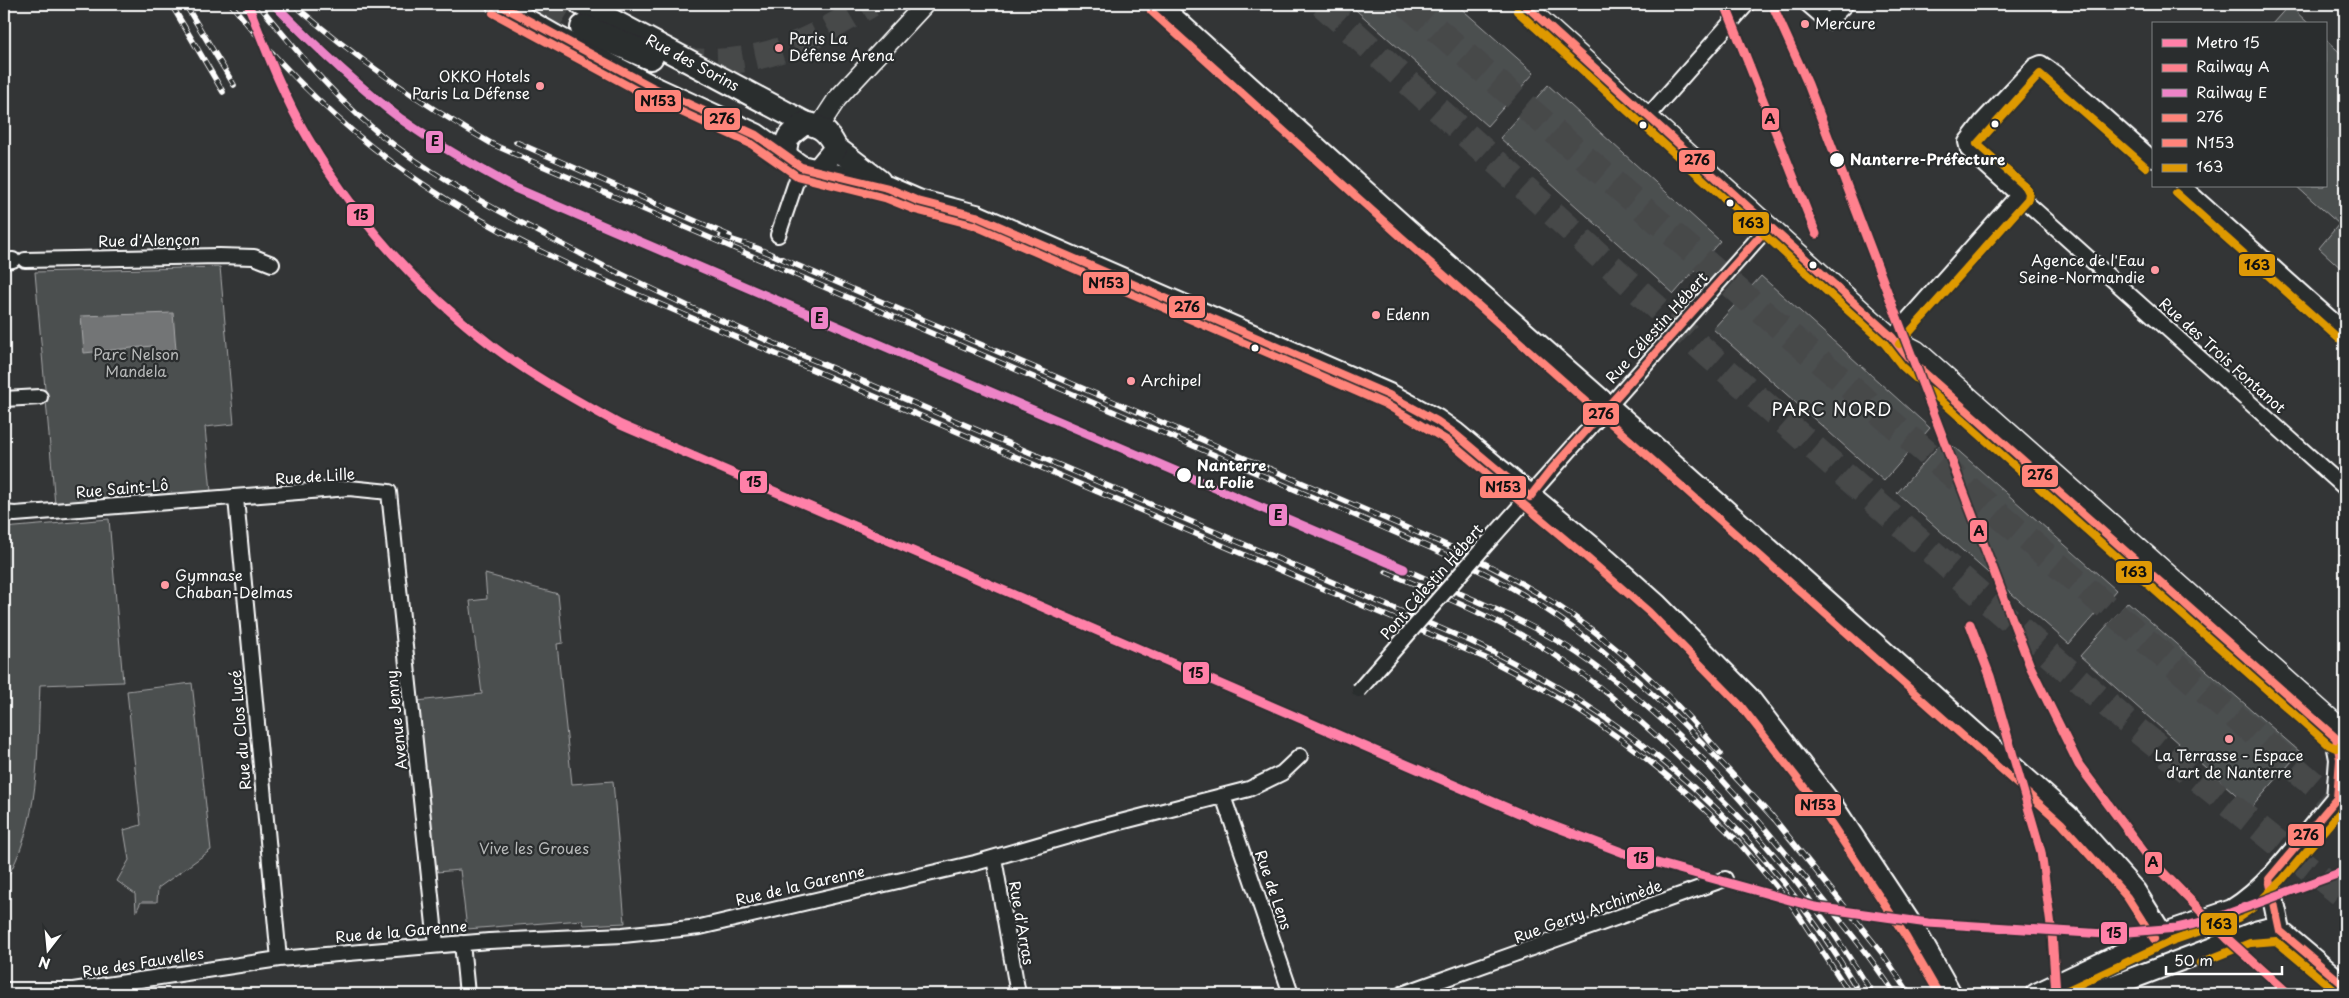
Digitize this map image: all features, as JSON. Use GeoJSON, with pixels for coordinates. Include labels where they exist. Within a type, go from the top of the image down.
{"type":"FeatureCollection","features":[{"type":"Feature","properties":{"kind":"highway"},"geometry":{"type":"LineString","coordinates":[[582,16],[650,56]]}},
{"type":"Feature","properties":{"kind":"main road"},"geometry":{"type":"LineString","coordinates":[[498,4],[554,36],[654,88],[756,136],[801,165],[888,188],[918,201],[976,216],[1389,395],[1437,421],[1454,433],[1656,605],[1748,698],[1808,773],[1844,824],[1915,932],[1950,994]]}},
{"type":"Feature","properties":{"kind":"main road"},"geometry":{"type":"LineString","coordinates":[[1158,4],[1407,229],[1609,406],[2068,816],[2135,891],[2162,934]]}},
{"type":"Feature","properties":{"kind":"main road","name":"Rue des Sorins"},"geometry":{"type":"LineString","coordinates":[[582,16],[813,124]]}},
{"type":"Feature","properties":{"kind":"main road"},"geometry":{"type":"LineString","coordinates":[[801,165],[786,140],[789,135],[813,124],[830,136],[836,148],[888,188]]}},
{"type":"Feature","properties":{"kind":"main road"},"geometry":{"type":"LineString","coordinates":[[801,165],[836,148]]}},
{"type":"Feature","properties":{"kind":"main road"},"geometry":{"type":"LineString","coordinates":[[2036,994],[2162,934],[2232,910],[2242,904],[2269,879],[2341,797],[2340,759],[2342,734]]}},
{"type":"Feature","properties":{"kind":"main road"},"geometry":{"type":"LineString","coordinates":[[2269,879],[2280,931]]}},
{"type":"Feature","properties":{"kind":"main road"},"geometry":{"type":"LineString","coordinates":[[2091,994],[2267,929],[2280,931],[2345,986]]}},
{"type":"Feature","properties":{"kind":"street"},"geometry":{"type":"LineString","coordinates":[[813,124],[925,4]]}},
{"type":"Feature","properties":{"kind":"street"},"geometry":{"type":"LineString","coordinates":[[1524,4],[1649,115],[1892,337],[1917,350],[2342,734]]}},
{"type":"Feature","properties":{"kind":"street"},"geometry":{"type":"LineString","coordinates":[[1649,115],[1747,4]]}},
{"type":"Feature","properties":{"kind":"street"},"geometry":{"type":"LineString","coordinates":[[1807,4],[1828,22],[1846,4]]}},
{"type":"Feature","properties":{"kind":"street","name":"Rue des Trois Fontanot"},"geometry":{"type":"LineString","coordinates":[[2152,158],[2056,74],[2041,64],[2034,66],[1982,121],[1966,142],[1968,150],[2345,488]]}},
{"type":"Feature","properties":{"kind":"street"},"geometry":{"type":"LineString","coordinates":[[778,235],[801,165]]}},
{"type":"Feature","properties":{"kind":"street"},"geometry":{"type":"LineString","coordinates":[[2185,188],[2345,330]]}},
{"type":"Feature","properties":{"kind":"street"},"geometry":{"type":"LineString","coordinates":[[1892,337],[2019,194]]}},
{"type":"Feature","properties":{"kind":"street","name":"Rue Célestin Hébert"},"geometry":{"type":"LineString","coordinates":[[1530,497],[1769,226]]}},
{"type":"Feature","properties":{"kind":"street","name":"Rue d'Alençon"},"geometry":{"type":"LineString","coordinates":[[14,260],[228,256],[254,257],[272,264]]}},
{"type":"Feature","properties":{"kind":"street"},"geometry":{"type":"LineString","coordinates":[[4,399],[40,397]]}},
{"type":"Feature","properties":{"kind":"street","name":"Rue de Lille"},"geometry":{"type":"LineString","coordinates":[[239,498],[349,488],[390,492]]}},
{"type":"Feature","properties":{"kind":"street","name":"Avenue Jenny"},"geometry":{"type":"LineString","coordinates":[[390,492],[436,944]]}},
{"type":"Feature","properties":{"kind":"street","name":"Rue Saint-Lô"},"geometry":{"type":"LineString","coordinates":[[4,513],[15,514],[214,497],[239,498]]}},
{"type":"Feature","properties":{"kind":"street","name":"Pont Célestin Hébert"},"geometry":{"type":"LineString","coordinates":[[1359,690],[1530,497]]}},
{"type":"Feature","properties":{"kind":"street","name":"Rue du Clos Lucé"},"geometry":{"type":"LineString","coordinates":[[239,498],[283,958]]}},
{"type":"Feature","properties":{"kind":"street","name":"Rue de la Garenne"},"geometry":{"type":"LineString","coordinates":[[283,958],[436,944],[623,935],[700,927],[994,858],[1093,829],[1249,789],[1282,773],[1300,756]]}},
{"type":"Feature","properties":{"kind":"street","name":"Rue de Lens"},"geometry":{"type":"LineString","coordinates":[[1223,796],[1291,994]]}},
{"type":"Feature","properties":{"kind":"street","name":"Rue d'Arras"},"geometry":{"type":"LineString","coordinates":[[994,858],[1018,994]]}},
{"type":"Feature","properties":{"kind":"street","name":"Rue Gerty Archimède"},"geometry":{"type":"LineString","coordinates":[[1402,994],[1462,975],[1725,879]]}},
{"type":"Feature","properties":{"kind":"street"},"geometry":{"type":"LineString","coordinates":[[462,943],[467,994]]}},
{"type":"Feature","properties":{"kind":"street","name":"Rue des Fauvelles"},"geometry":{"type":"LineString","coordinates":[[4,990],[73,990],[283,958]]}},
{"type":"Feature","properties":{"kind":"green space"},"geometry":{"type":"Polygon","coordinates":[[[1349,4],[1456,4],[1534,73],[1487,126],[1349,4]]]}},
{"type":"Feature","properties":{"kind":"green space"},"geometry":{"type":"Polygon","coordinates":[[[2289,5],[2307,22],[2274,22],[2289,5]]]}},
{"type":"Feature","properties":{"kind":"green space"},"geometry":{"type":"Polygon","coordinates":[[[2326,40],[2345,57],[2345,272],[2319,248],[2339,224],[2298,188],[2326,188],[2326,40]]]}},
{"type":"Feature","properties":{"kind":"green space"},"geometry":{"type":"Polygon","coordinates":[[[1548,85],[1720,241],[1674,294],[1500,138],[1548,85]]]}},
{"type":"Feature","properties":{"kind":"green space","name":"Parc Nelson Mandela"},"geometry":{"type":"Polygon","coordinates":[[[220,267],[234,424],[205,427],[211,492],[55,505],[35,272],[220,267]]]}},
{"type":"Feature","properties":{"kind":"green space"},"geometry":{"type":"Polygon","coordinates":[[[1761,276],[1930,428],[1884,481],[1713,329],[1761,276]]]}},
{"type":"Feature","properties":{"kind":"green space"},"geometry":{"type":"Polygon","coordinates":[[[1945,439],[2116,590],[2069,644],[1897,493],[1945,439]]]}},
{"type":"Feature","properties":{"kind":"green space"},"geometry":{"type":"Polygon","coordinates":[[[109,519],[123,682],[40,685],[37,762],[31,812],[16,860],[4,883],[4,528],[109,519]]]}},
{"type":"Feature","properties":{"kind":"green space","name":"Vive les Groues"},"geometry":{"type":"Polygon","coordinates":[[[485,574],[558,594],[563,643],[557,644],[572,784],[613,781],[625,923],[584,925],[582,920],[467,929],[460,870],[436,872],[417,701],[482,694],[470,601],[487,599],[485,574]]]}},
{"type":"Feature","properties":{"kind":"green space"},"geometry":{"type":"Polygon","coordinates":[[[2128,602],[2300,752],[2251,808],[2080,656],[2128,602]]]}},
{"type":"Feature","properties":{"kind":"green space"},"geometry":{"type":"Polygon","coordinates":[[[192,683],[211,850],[158,888],[157,902],[141,902],[136,912],[135,894],[117,881],[129,860],[124,830],[141,825],[127,691],[192,683]]]}},
{"type":"Feature","properties":{"kind":"shaded area"},"geometry":{"type":"Polygon","coordinates":[[[173,313],[176,350],[154,353],[152,346],[84,353],[81,316],[173,313]]]}},
{"type":"Feature","properties":{"kind":"tunnel"},"geometry":{"type":"LineString","coordinates":[[543,4],[584,28]]}},
{"type":"Feature","properties":{"kind":"tunnel"},"geometry":{"type":"LineString","coordinates":[[678,60],[706,62],[732,61],[756,57],[802,42],[871,4]]}},
{"type":"Feature","properties":{"kind":"tunnel"},"geometry":{"type":"LineString","coordinates":[[1322,4],[1710,356],[1967,583],[2127,722],[2345,897]]}},
{"type":"Feature","properties":{"kind":"tunnel"},"geometry":{"type":"LineString","coordinates":[[1407,4],[1809,352],[2345,811]]}},
{"type":"Feature","properties":{"kind":"railway"},"geometry":{"type":"LineString","coordinates":[[171,4],[223,92]]}},
{"type":"Feature","properties":{"kind":"railway"},"geometry":{"type":"LineString","coordinates":[[185,4],[234,85]]}},
{"type":"Feature","properties":{"kind":"railway"},"geometry":{"type":"LineString","coordinates":[[231,4],[269,50],[308,91],[349,128],[391,162],[436,193],[483,221],[533,248],[587,273],[1490,660],[1559,698],[1622,740],[1681,788],[1738,842]]}},
{"type":"Feature","properties":{"kind":"railway"},"geometry":{"type":"LineString","coordinates":[[258,4],[338,96],[356,114],[394,145],[446,181],[613,271]]}},
{"type":"Feature","properties":{"kind":"railway"},"geometry":{"type":"LineString","coordinates":[[293,4],[390,80],[494,145],[1421,544],[1510,587],[1576,630],[1637,680],[1722,763],[1775,820]]}},
{"type":"Feature","properties":{"kind":"railway"},"geometry":{"type":"LineString","coordinates":[[516,142],[730,236]]}},
{"type":"Feature","properties":{"kind":"railway"},"geometry":{"type":"LineString","coordinates":[[721,236],[757,248],[1478,560],[1518,581],[1592,629],[1658,686],[1721,754]]}},
{"type":"Feature","properties":{"kind":"railway"},"geometry":{"type":"LineString","coordinates":[[609,268],[692,308],[1470,641],[1530,672],[1588,706],[1642,745],[1693,787],[1741,833],[1784,883],[1824,937],[1860,994]]}},
{"type":"Feature","properties":{"kind":"railway"},"geometry":{"type":"LineString","coordinates":[[1404,569],[1492,608],[1556,640],[1611,677],[1642,702],[1700,756],[1753,814],[1852,934],[1895,994]]}},
{"type":"Feature","properties":{"kind":"railway"},"geometry":{"type":"LineString","coordinates":[[1386,572],[1472,610],[1514,631],[1555,655],[1591,680],[1657,736],[1744,821],[1789,872],[1839,941],[1873,994]]}},
{"type":"Feature","properties":{"kind":"railway"},"geometry":{"type":"LineString","coordinates":[[1772,816],[1882,953],[1910,994]]}},
{"type":"Feature","properties":{"kind":"railway"},"geometry":{"type":"LineString","coordinates":[[1735,838],[1794,908],[1850,994]]}},
{"type":"Feature","properties":{"kind":"metro line","name":"15"},"geometry":{"type":"LineString","coordinates":[[248,4],[275,72],[308,138],[368,225],[416,278],[467,326],[495,348],[557,389],[621,425],[1519,813],[1632,856],[1815,907],[1928,923],[2105,934],[2177,928],[2211,920],[2345,871]]}},
{"type":"Feature","properties":{"kind":"rail line","name":"E"},"geometry":{"type":"LineString","coordinates":[[274,4],[335,64],[401,119],[457,155],[515,188],[1404,569]]}},
{"type":"Feature","properties":{"kind":"rail line","name":"A"},"geometry":{"type":"LineString","coordinates":[[1725,4],[1816,234]]}},
{"type":"Feature","properties":{"kind":"rail line","name":"A"},"geometry":{"type":"LineString","coordinates":[[1772,4],[1808,84],[2030,666],[2079,765],[2146,855],[2229,940],[2289,994]]}},
{"type":"Feature","properties":{"kind":"rail line","name":"A"},"geometry":{"type":"LineString","coordinates":[[1970,624],[1990,676],[2041,852],[2052,933],[2056,994]]}},
{"type":"Feature","properties":{"kind":"transit line","name":"276"},"geometry":{"type":"LineString","coordinates":[[498,4],[654,88],[756,135],[801,167],[888,188],[918,201],[976,216],[1389,395],[1437,421],[1454,433],[1530,497],[1551,470],[1769,226]]}},
{"type":"Feature","properties":{"kind":"transit line","name":"276"},"geometry":{"type":"LineString","coordinates":[[1524,4],[1892,337],[1909,359],[2336,738],[2340,759],[2337,798],[2269,879],[2280,931],[2345,986]]}},
{"type":"Feature","properties":{"kind":"transit line","name":"N153"},"geometry":{"type":"LineString","coordinates":[[1151,11],[1400,236],[2061,823],[2127,897],[2154,939]]}},
{"type":"Feature","properties":{"kind":"transit line","name":"163"},"geometry":{"type":"LineString","coordinates":[[1517,11],[1885,344],[1902,366],[2329,745],[2336,748],[2345,744]]}},
{"type":"Feature","properties":{"kind":"transit line","name":"N153"},"geometry":{"type":"LineString","coordinates":[[493,13],[649,97],[751,144],[797,176],[885,198],[915,210],[973,225],[1385,404],[1448,441],[1649,612],[1740,705],[1825,814],[1906,937],[1939,994]]}},
{"type":"Feature","properties":{"kind":"transit line","name":"163"},"geometry":{"type":"LineString","coordinates":[[1899,344],[2028,199],[2029,193],[2026,187],[1977,144],[2040,74],[2146,167]]}},
{"type":"Feature","properties":{"kind":"transit line","name":"163"},"geometry":{"type":"LineString","coordinates":[[2176,193],[2338,338]]}},
{"type":"Feature","properties":{"kind":"transit line","name":"163"},"geometry":{"type":"LineString","coordinates":[[2059,994],[2169,942],[2238,918],[2254,907],[2282,880],[2345,806]]}},
{"type":"Feature","properties":{"kind":"transit line","name":"163"},"geometry":{"type":"LineString","coordinates":[[2200,963],[2250,943],[2276,941],[2339,994]]}},
{"type":"Feature","properties":{"kind":"place","name":"Mercure"},"geometry":{"type":"Point","coordinates":[1805,24]}},
{"type":"Feature","properties":{"kind":"place","name":"Paris La Défense Arena"},"geometry":{"type":"Point","coordinates":[779,48]}},
{"type":"Feature","properties":{"kind":"place","name":"OKKO Hotels Paris La Défense"},"geometry":{"type":"Point","coordinates":[540,86]}},
{"type":"Feature","properties":{"kind":"place","name":"Nanterre-Préfecture"},"geometry":{"type":"Point","coordinates":[1837,160]}},
{"type":"Feature","properties":{"kind":"place","name":"Agence de l'Eau Seine-Normandie"},"geometry":{"type":"Point","coordinates":[2155,270]}},
{"type":"Feature","properties":{"kind":"place","name":"Edenn"},"geometry":{"type":"Point","coordinates":[1376,315]}},
{"type":"Feature","properties":{"kind":"place","name":"Archipel"},"geometry":{"type":"Point","coordinates":[1131,381]}},
{"type":"Feature","properties":{"kind":"place","name":"Nanterre La Folie"},"geometry":{"type":"Point","coordinates":[1184,475]}},
{"type":"Feature","properties":{"kind":"place","name":"Gymnase Chaban-Delmas"},"geometry":{"type":"Point","coordinates":[165,585]}},
{"type":"Feature","properties":{"kind":"place","name":"La Terrasse - Espace d'art de Nanterre"},"geometry":{"type":"Point","coordinates":[2229,739]}},
{"type":"Feature","properties":{"kind":"district","name":"PARC NORD"},"geometry":{"type":"Point","coordinates":[1832,410]}}]}
